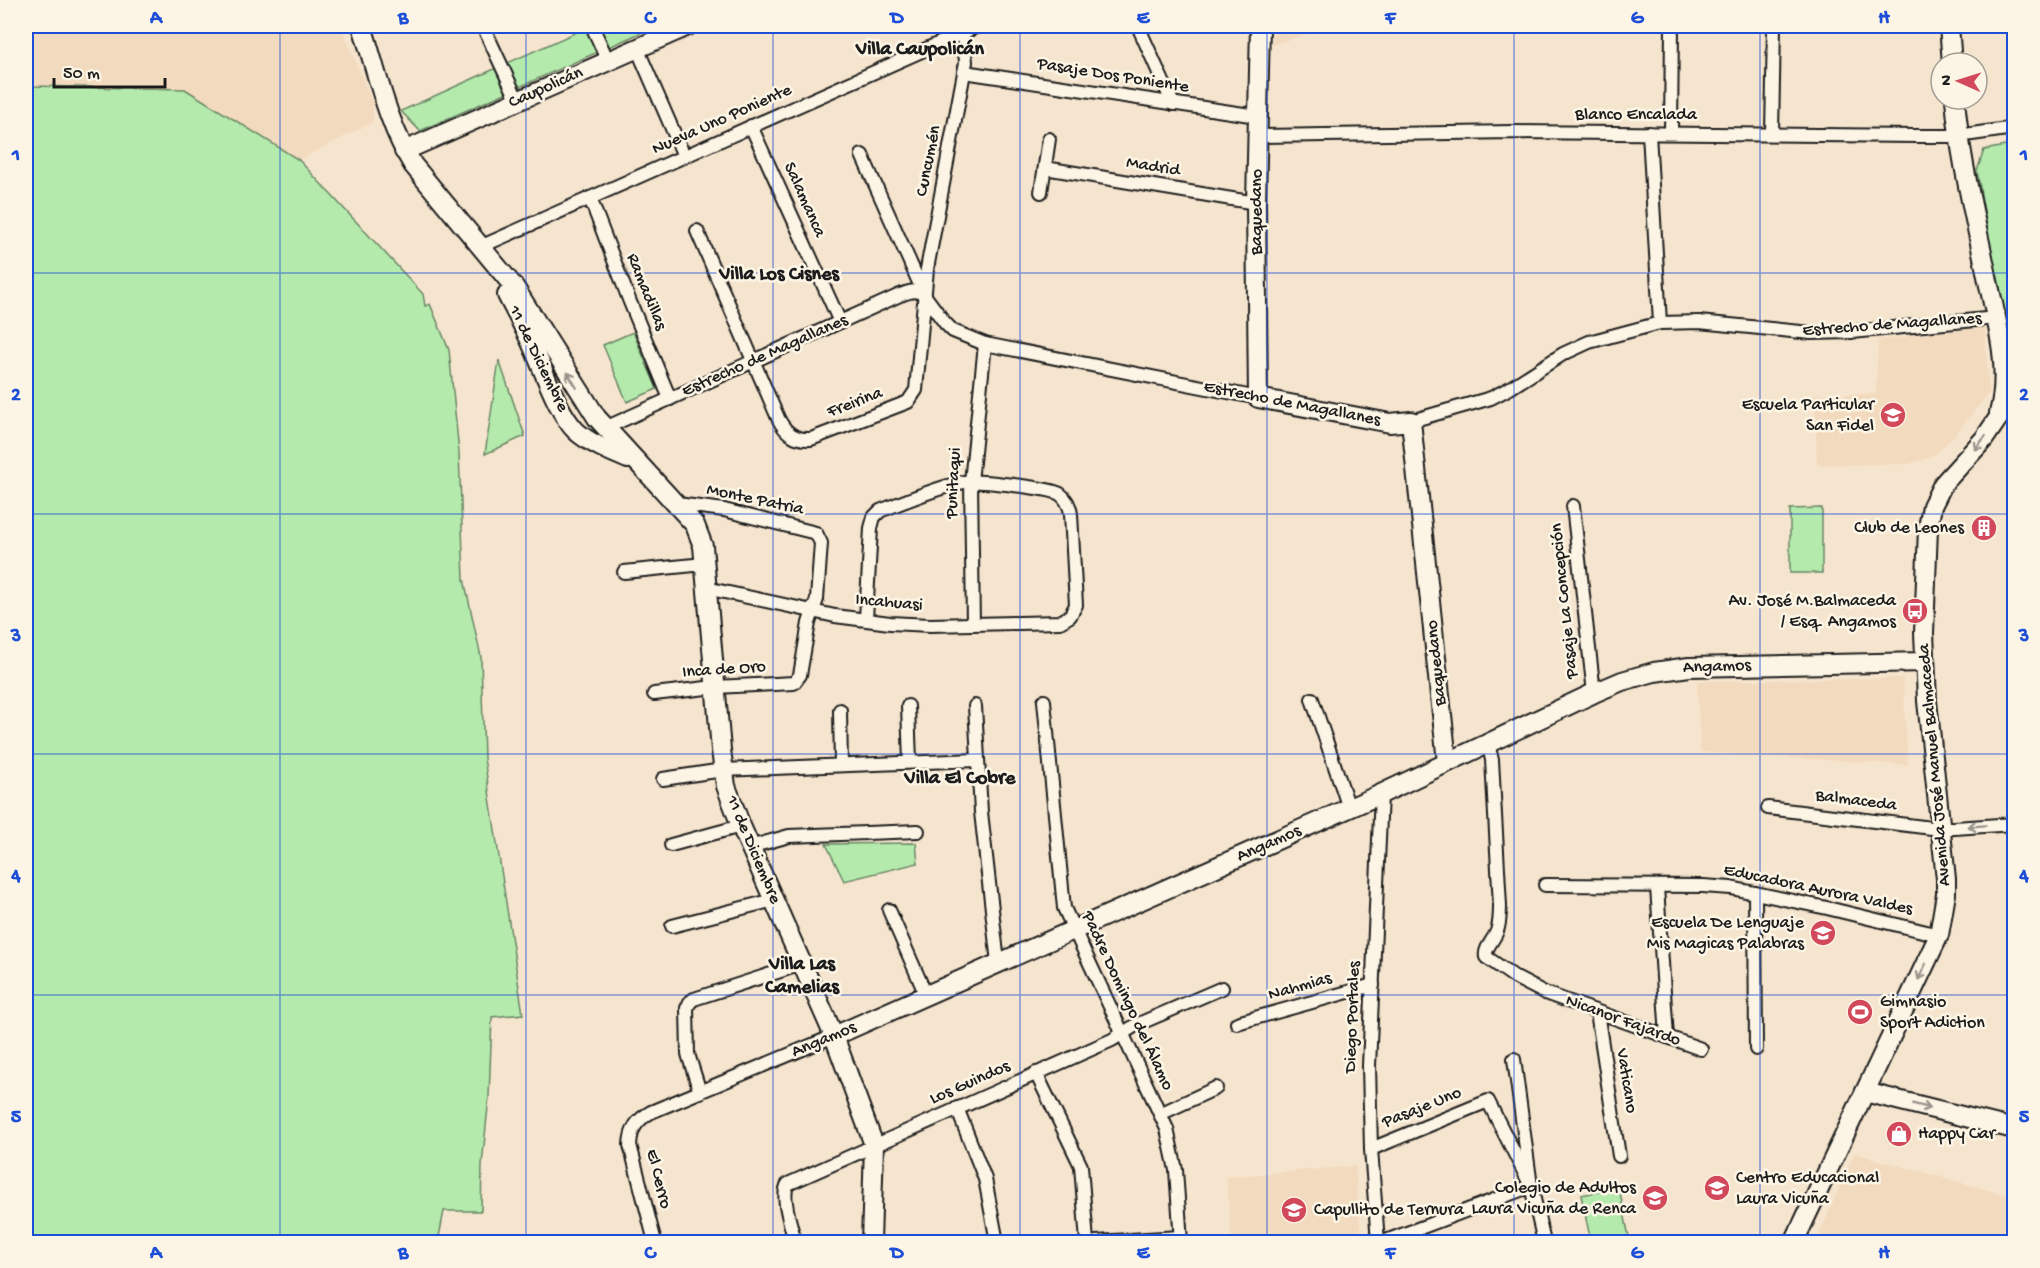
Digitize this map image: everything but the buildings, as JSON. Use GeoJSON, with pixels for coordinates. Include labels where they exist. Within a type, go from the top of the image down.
{"type":"FeatureCollection","features":[{"type":"Feature","properties":{"kind":"street","name":"11 de Diciembre"},"geometry":{"type":"LineString","coordinates":[[363,26],[394,127],[404,151],[425,182],[525,302],[581,396],[605,428],[677,504],[699,533],[704,564],[723,770],[731,801],[741,826],[834,1036],[874,1145],[871,1242]]}},
{"type":"Feature","properties":{"kind":"street"},"geometry":{"type":"LineString","coordinates":[[483,26],[518,101]]}},
{"type":"Feature","properties":{"kind":"street"},"geometry":{"type":"LineString","coordinates":[[592,26],[608,61]]}},
{"type":"Feature","properties":{"kind":"street","name":"Caupolicán"},"geometry":{"type":"LineString","coordinates":[[404,151],[688,26]]}},
{"type":"Feature","properties":{"kind":"street","name":"Nueva Uno Poniente"},"geometry":{"type":"LineString","coordinates":[[484,251],[590,198],[960,29],[978,26]]}},
{"type":"Feature","properties":{"kind":"street"},"geometry":{"type":"LineString","coordinates":[[1138,26],[1173,104]]}},
{"type":"Feature","properties":{"kind":"street","name":"Baquedano"},"geometry":{"type":"LineString","coordinates":[[1258,398],[1256,202],[1260,26]]}},
{"type":"Feature","properties":{"kind":"street"},"geometry":{"type":"LineString","coordinates":[[1671,133],[1672,26]]}},
{"type":"Feature","properties":{"kind":"street"},"geometry":{"type":"LineString","coordinates":[[1772,134],[1774,26]]}},
{"type":"Feature","properties":{"kind":"street"},"geometry":{"type":"LineString","coordinates":[[1949,26],[1951,51]]}},
{"type":"Feature","properties":{"kind":"street","name":"Cuncumén"},"geometry":{"type":"LineString","coordinates":[[925,296],[927,268],[964,72],[966,51],[960,29]]}},
{"type":"Feature","properties":{"kind":"street"},"geometry":{"type":"LineString","coordinates":[[637,48],[684,156]]}},
{"type":"Feature","properties":{"kind":"street","name":"Pasaje Dos Poniente"},"geometry":{"type":"LineString","coordinates":[[964,72],[1257,116]]}},
{"type":"Feature","properties":{"kind":"street","name":"Avenida José Manuel Balmaceda"},"geometry":{"type":"LineString","coordinates":[[1956,111],[1958,136],[1996,318],[2004,381],[1997,421]]}},
{"type":"Feature","properties":{"kind":"street","name":"Salamanca"},"geometry":{"type":"LineString","coordinates":[[751,126],[840,322]]}},
{"type":"Feature","properties":{"kind":"street","name":"Blanco Encalada"},"geometry":{"type":"LineString","coordinates":[[1257,136],[1513,132],[1958,136],[2014,128]]}},
{"type":"Feature","properties":{"kind":"street"},"geometry":{"type":"LineString","coordinates":[[1649,133],[1660,323]]}},
{"type":"Feature","properties":{"kind":"street"},"geometry":{"type":"LineString","coordinates":[[1041,192],[1049,138]]}},
{"type":"Feature","properties":{"kind":"street","name":"Estrecho de Magallanes"},"geometry":{"type":"LineString","coordinates":[[862,155],[925,296],[953,331],[985,344],[1390,423],[1411,422],[1491,398],[1563,354],[1589,342],[1660,323],[1686,321],[1822,333],[1996,318],[2014,327]]}},
{"type":"Feature","properties":{"kind":"street","name":"Madrid"},"geometry":{"type":"LineString","coordinates":[[1045,168],[1256,202]]}},
{"type":"Feature","properties":{"kind":"street","name":"Ramadillas"},"geometry":{"type":"LineString","coordinates":[[590,198],[670,399]]}},
{"type":"Feature","properties":{"kind":"street"},"geometry":{"type":"LineString","coordinates":[[697,231],[753,361]]}},
{"type":"Feature","properties":{"kind":"street","name":"11 de Diciembre"},"geometry":{"type":"LineString","coordinates":[[484,251],[570,423],[595,443],[638,463]]}},
{"type":"Feature","properties":{"kind":"street","name":"Estrecho de Magallanes"},"geometry":{"type":"LineString","coordinates":[[605,428],[908,292],[918,291],[925,296]]}},
{"type":"Feature","properties":{"kind":"street","name":"Freirina"},"geometry":{"type":"LineString","coordinates":[[753,361],[786,431],[798,438],[817,437],[904,404],[912,398],[916,390],[925,296]]}},
{"type":"Feature","properties":{"kind":"street","name":"Punitaqui"},"geometry":{"type":"LineString","coordinates":[[973,624],[971,482],[985,344]]}},
{"type":"Feature","properties":{"kind":"street","name":"Avenida José Manuel Balmaceda"},"geometry":{"type":"LineString","coordinates":[[1794,1242],[1939,935],[1946,894],[1946,879],[1929,730],[1925,662],[1925,576],[1928,528],[1932,507],[1943,484],[1976,449],[2014,395]]}},
{"type":"Feature","properties":{"kind":"street","name":"Baquedano"},"geometry":{"type":"LineString","coordinates":[[1411,422],[1447,762]]}},
{"type":"Feature","properties":{"kind":"street"},"geometry":{"type":"LineString","coordinates":[[866,619],[871,528],[874,517],[884,510],[953,485],[971,482]]}},
{"type":"Feature","properties":{"kind":"street","name":"Incahuasi"},"geometry":{"type":"LineString","coordinates":[[706,588],[813,611],[915,624],[1060,622],[1070,616],[1074,611],[1076,599],[1071,514],[1065,499],[1061,494],[1048,490],[971,482]]}},
{"type":"Feature","properties":{"kind":"street","name":"Monte Patria"},"geometry":{"type":"LineString","coordinates":[[677,504],[724,510],[816,533],[821,543],[816,600],[797,681]]}},
{"type":"Feature","properties":{"kind":"street","name":"Pasaje La Concepción"},"geometry":{"type":"LineString","coordinates":[[1573,506],[1594,693]]}},
{"type":"Feature","properties":{"kind":"street"},"geometry":{"type":"LineString","coordinates":[[624,572],[704,564]]}},
{"type":"Feature","properties":{"kind":"street","name":"Angamos"},"geometry":{"type":"LineString","coordinates":[[635,1125],[651,1112],[834,1036],[1381,794],[1594,693],[1638,676],[1671,669],[1925,662]]}},
{"type":"Feature","properties":{"kind":"street","name":"Inca de Oro"},"geometry":{"type":"LineString","coordinates":[[654,694],[797,681]]}},
{"type":"Feature","properties":{"kind":"street"},"geometry":{"type":"LineString","coordinates":[[1312,699],[1349,808]]}},
{"type":"Feature","properties":{"kind":"street","name":"Padre Domingo del Álamo"},"geometry":{"type":"LineString","coordinates":[[1044,701],[1063,901],[1067,916],[1124,1033],[1167,1129],[1174,1158],[1180,1240]]}},
{"type":"Feature","properties":{"kind":"street"},"geometry":{"type":"LineString","coordinates":[[908,706],[910,762]]}},
{"type":"Feature","properties":{"kind":"street"},"geometry":{"type":"LineString","coordinates":[[975,706],[986,864],[998,963]]}},
{"type":"Feature","properties":{"kind":"street"},"geometry":{"type":"LineString","coordinates":[[840,710],[841,765]]}},
{"type":"Feature","properties":{"kind":"street","name":"Nicanor Fajardo"},"geometry":{"type":"LineString","coordinates":[[1488,743],[1492,760],[1500,906],[1496,933],[1485,955],[1487,959],[1545,993],[1701,1049]]}},
{"type":"Feature","properties":{"kind":"street"},"geometry":{"type":"LineString","coordinates":[[663,779],[723,770],[977,760]]}},
{"type":"Feature","properties":{"kind":"street","name":"Diego Portales"},"geometry":{"type":"LineString","coordinates":[[1378,1242],[1371,1149],[1369,1066],[1381,794]]}},
{"type":"Feature","properties":{"kind":"street","name":"Balmaceda"},"geometry":{"type":"LineString","coordinates":[[1767,808],[1940,829],[2014,824]]}},
{"type":"Feature","properties":{"kind":"street"},"geometry":{"type":"LineString","coordinates":[[671,845],[741,826]]}},
{"type":"Feature","properties":{"kind":"street"},"geometry":{"type":"LineString","coordinates":[[750,847],[789,836],[918,831]]}},
{"type":"Feature","properties":{"kind":"street","name":"Educadora Aurora Valdes"},"geometry":{"type":"LineString","coordinates":[[1545,885],[1731,888],[1939,935]]}},
{"type":"Feature","properties":{"kind":"street"},"geometry":{"type":"LineString","coordinates":[[1657,886],[1667,1037]]}},
{"type":"Feature","properties":{"kind":"street"},"geometry":{"type":"LineString","coordinates":[[1755,893],[1756,1048]]}},
{"type":"Feature","properties":{"kind":"street"},"geometry":{"type":"LineString","coordinates":[[672,926],[774,900]]}},
{"type":"Feature","properties":{"kind":"street"},"geometry":{"type":"LineString","coordinates":[[889,910],[926,995]]}},
{"type":"Feature","properties":{"kind":"street"},"geometry":{"type":"LineString","coordinates":[[700,1092],[688,1054],[687,1008],[690,1002],[802,964]]}},
{"type":"Feature","properties":{"kind":"street","name":"Nahmias"},"geometry":{"type":"LineString","coordinates":[[1237,1023],[1373,985]]}},
{"type":"Feature","properties":{"kind":"street","name":"Los Guindos"},"geometry":{"type":"LineString","coordinates":[[795,1242],[784,1196],[788,1184],[1112,1040],[1137,1025],[1221,988]]}},
{"type":"Feature","properties":{"kind":"street","name":"Vaticano"},"geometry":{"type":"LineString","coordinates":[[1597,1012],[1619,1156]]}},
{"type":"Feature","properties":{"kind":"street"},"geometry":{"type":"LineString","coordinates":[[1514,1059],[1531,1186],[1544,1242]]}},
{"type":"Feature","properties":{"kind":"street"},"geometry":{"type":"LineString","coordinates":[[1036,1073],[1082,1166],[1088,1242]]}},
{"type":"Feature","properties":{"kind":"street"},"geometry":{"type":"LineString","coordinates":[[1160,1114],[1216,1088]]}},
{"type":"Feature","properties":{"kind":"street"},"geometry":{"type":"LineString","coordinates":[[1865,1092],[2014,1129]]}},
{"type":"Feature","properties":{"kind":"street","name":"Pasaje Uno"},"geometry":{"type":"LineString","coordinates":[[1371,1149],[1488,1101],[1531,1186]]}},
{"type":"Feature","properties":{"kind":"street"},"geometry":{"type":"LineString","coordinates":[[957,1108],[985,1179],[997,1242]]}},
{"type":"Feature","properties":{"kind":"street","name":"El Cerro"},"geometry":{"type":"LineString","coordinates":[[635,1125],[630,1144],[655,1242]]}},
{"type":"Feature","properties":{"kind":"street"},"geometry":{"type":"LineString","coordinates":[[1383,1242],[1531,1186]]}},
{"type":"Feature","properties":{"kind":"street"},"geometry":{"type":"LineString","coordinates":[[1096,1242],[1180,1240]]}},
{"type":"Feature","properties":{"kind":"shaded area"},"geometry":{"type":"Polygon","coordinates":[[[26,26],[341,26],[373,104],[373,122],[299,160],[185,89],[30,86],[26,65],[26,26]]]}},
{"type":"Feature","properties":{"kind":"shaded area"},"geometry":{"type":"Polygon","coordinates":[[[1273,26],[1333,26],[1272,45],[1273,26]]]}},
{"type":"Feature","properties":{"kind":"shaded area","name":"Escuela Particular San Fidel"},"geometry":{"type":"Polygon","coordinates":[[[1985,327],[1989,393],[1936,454],[1908,464],[1817,465],[1815,394],[1876,394],[1878,340],[1985,327]]]}},
{"type":"Feature","properties":{"kind":"shaded area"},"geometry":{"type":"Polygon","coordinates":[[[1903,678],[1908,765],[1700,752],[1697,681],[1903,678]]]}},
{"type":"Feature","properties":{"kind":"shaded area"},"geometry":{"type":"Polygon","coordinates":[[[1854,1153],[2014,1197],[2014,1242],[1830,1242],[1817,1240],[1854,1153]]]}},
{"type":"Feature","properties":{"kind":"shaded area","name":"Capullito de Ternura"},"geometry":{"type":"Polygon","coordinates":[[[1355,1166],[1362,1242],[1232,1242],[1226,1177],[1355,1166]]]}},
{"type":"Feature","properties":{"kind":"green space"},"geometry":{"type":"Polygon","coordinates":[[[590,26],[656,26],[420,131],[401,111],[590,26]]]}},
{"type":"Feature","properties":{"kind":"green space"},"geometry":{"type":"Polygon","coordinates":[[[26,65],[30,86],[185,89],[299,160],[423,294],[425,306],[430,304],[449,350],[459,453],[464,579],[481,657],[484,758],[523,1014],[492,1017],[481,1211],[444,1211],[438,1242],[26,1242],[26,65]]]}},
{"type":"Feature","properties":{"kind":"green space"},"geometry":{"type":"Polygon","coordinates":[[[2005,146],[2014,155],[2014,319],[2001,310],[1977,171],[1984,150],[2005,146]]]}},
{"type":"Feature","properties":{"kind":"green space"},"geometry":{"type":"Polygon","coordinates":[[[633,332],[657,389],[627,402],[603,345],[633,332]]]}},
{"type":"Feature","properties":{"kind":"green space"},"geometry":{"type":"Polygon","coordinates":[[[499,360],[525,436],[485,454],[499,360]]]}},
{"type":"Feature","properties":{"kind":"green space"},"geometry":{"type":"Polygon","coordinates":[[[1822,508],[1822,573],[1790,573],[1790,509],[1822,508]]]}},
{"type":"Feature","properties":{"kind":"green space"},"geometry":{"type":"Polygon","coordinates":[[[916,843],[918,863],[844,881],[826,844],[916,843]]]}},
{"type":"Feature","properties":{"kind":"green space"},"geometry":{"type":"Polygon","coordinates":[[[1619,1188],[1630,1242],[1591,1242],[1581,1195],[1619,1188]]]}},
{"type":"Feature","properties":{"kind":"place","name":"Escuela Particular San Fidel"},"geometry":{"type":"Point","coordinates":[1893,415]}},
{"type":"Feature","properties":{"kind":"place","name":"Club de Leones"},"geometry":{"type":"Point","coordinates":[1984,528]}},
{"type":"Feature","properties":{"kind":"place","name":"Av. José M.Balmaceda / Esq. Angamos"},"geometry":{"type":"Point","coordinates":[1915,611]}},
{"type":"Feature","properties":{"kind":"place","name":"Escuela De Lenguaje Mis Magicas Palabras"},"geometry":{"type":"Point","coordinates":[1823,933]}},
{"type":"Feature","properties":{"kind":"place","name":"Gimnasio Sport Adiction"},"geometry":{"type":"Point","coordinates":[1860,1012]}},
{"type":"Feature","properties":{"kind":"place","name":"Happy Car"},"geometry":{"type":"Point","coordinates":[1899,1134]}},
{"type":"Feature","properties":{"kind":"place","name":"Centro Educacional Laura Vicuña"},"geometry":{"type":"Point","coordinates":[1717,1188]}},
{"type":"Feature","properties":{"kind":"place","name":"Colegio de Adultos Laura Vicuña de Renca"},"geometry":{"type":"Point","coordinates":[1655,1198]}},
{"type":"Feature","properties":{"kind":"place","name":"Capullito de Ternura"},"geometry":{"type":"Point","coordinates":[1294,1210]}},
{"type":"Feature","properties":{"kind":"district","name":"Villa Caupolicán"},"geometry":{"type":"Point","coordinates":[920,50]}},
{"type":"Feature","properties":{"kind":"district","name":"Villa Los Cisnes"},"geometry":{"type":"Point","coordinates":[779,275]}},
{"type":"Feature","properties":{"kind":"district","name":"Villa El Cobre"},"geometry":{"type":"Point","coordinates":[960,779]}},
{"type":"Feature","properties":{"kind":"district","name":"Villa Las Camelias"},"geometry":{"type":"Point","coordinates":[802,976]}}]}
